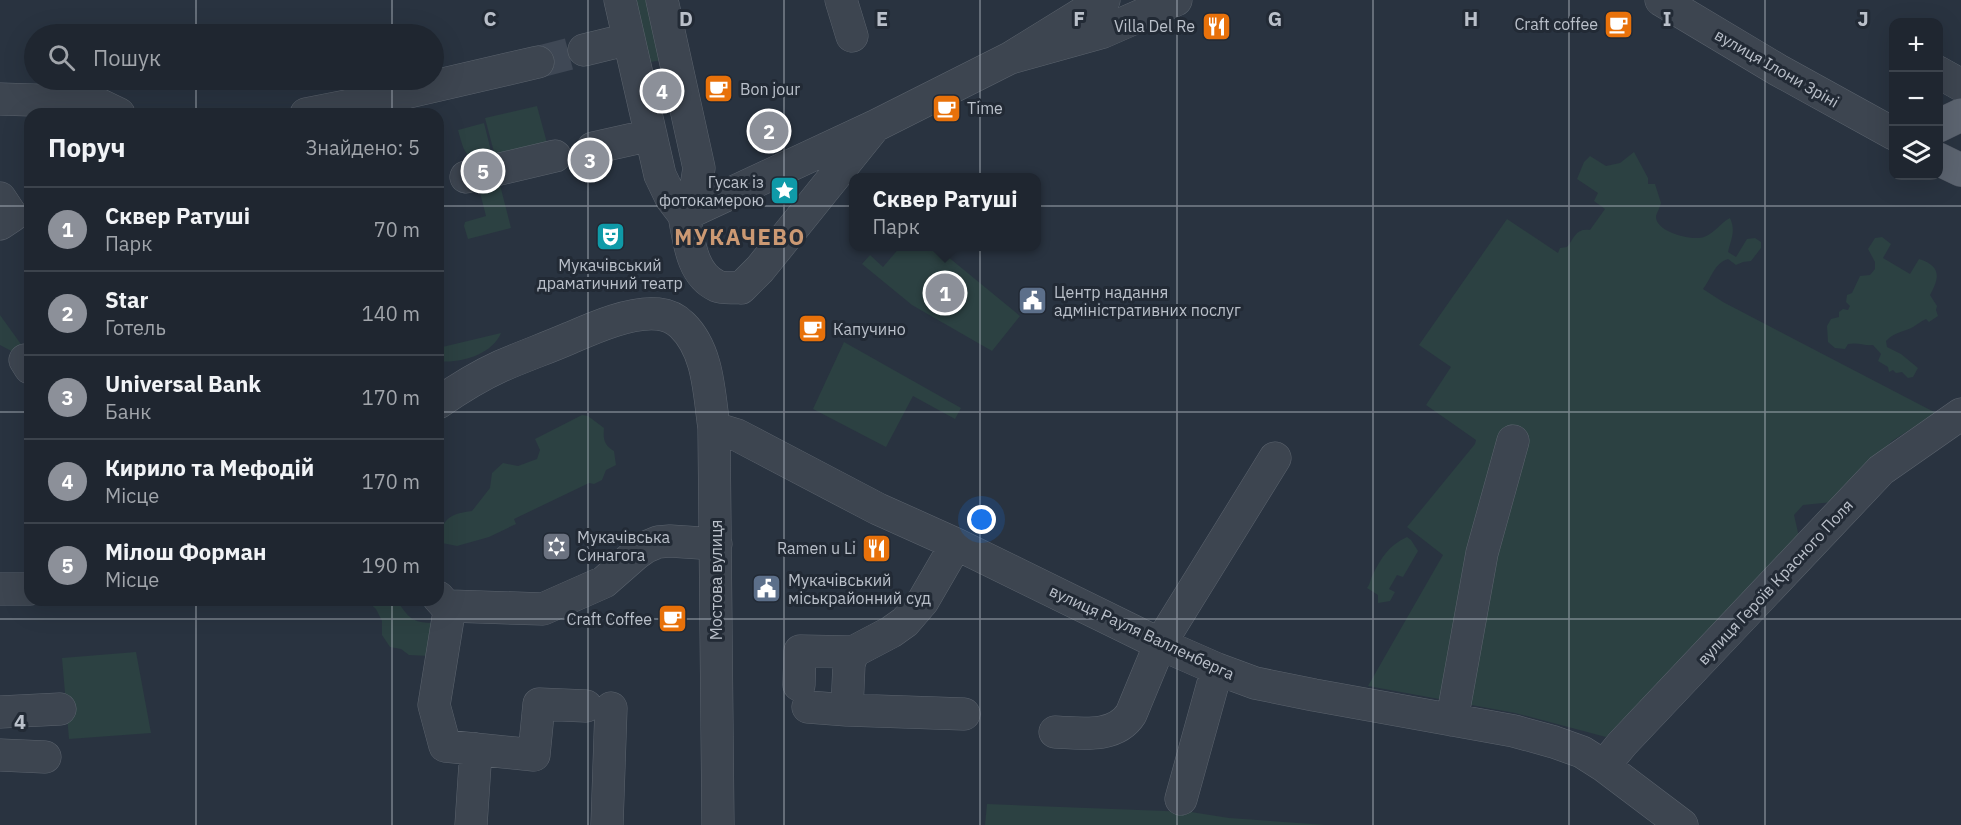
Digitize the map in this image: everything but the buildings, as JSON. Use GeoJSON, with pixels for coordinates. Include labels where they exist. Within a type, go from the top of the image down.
{"type":"FeatureCollection","features":[{"type":"Feature","properties":{"kind":"main road"},"geometry":{"type":"LineString","coordinates":[[1943,124],[1961,115]]}},
{"type":"Feature","properties":{"kind":"main road"},"geometry":{"type":"LineString","coordinates":[[1943,161],[1961,170]]}},
{"type":"Feature","properties":{"kind":"street"},"geometry":{"type":"LineString","coordinates":[[620,0],[660,176],[671,198],[684,215],[693,257],[705,279],[719,287],[741,288],[760,269],[875,126]]}},
{"type":"Feature","properties":{"kind":"street"},"geometry":{"type":"LineString","coordinates":[[662,0],[699,168],[695,194],[684,215]]}},
{"type":"Feature","properties":{"kind":"street"},"geometry":{"type":"LineString","coordinates":[[841,0],[852,36]]}},
{"type":"Feature","properties":{"kind":"street"},"geometry":{"type":"LineString","coordinates":[[684,215],[875,126],[1010,58],[1104,0]]}},
{"type":"Feature","properties":{"kind":"street"},"geometry":{"type":"LineString","coordinates":[[1010,58],[1103,32],[1176,0]]}},
{"type":"Feature","properties":{"kind":"street","name":"вулиця Ілони Зріні"},"geometry":{"type":"LineString","coordinates":[[1661,0],[1889,132]]}},
{"type":"Feature","properties":{"kind":"street"},"geometry":{"type":"LineString","coordinates":[[584,50],[629,39]]}},
{"type":"Feature","properties":{"kind":"street"},"geometry":{"type":"LineString","coordinates":[[444,84],[538,62]]}},
{"type":"Feature","properties":{"kind":"street"},"geometry":{"type":"LineString","coordinates":[[1943,75],[1961,85]]}},
{"type":"Feature","properties":{"kind":"street"},"geometry":{"type":"LineString","coordinates":[[337,108],[417,90]]}},
{"type":"Feature","properties":{"kind":"street"},"geometry":{"type":"LineString","coordinates":[[0,99],[94,102],[107,108]]}},
{"type":"Feature","properties":{"kind":"street"},"geometry":{"type":"LineString","coordinates":[[593,148],[651,135]]}},
{"type":"Feature","properties":{"kind":"street"},"geometry":{"type":"LineString","coordinates":[[466,177],[555,156]]}},
{"type":"Feature","properties":{"kind":"street"},"geometry":{"type":"LineString","coordinates":[[0,198],[12,216],[0,224]]}},
{"type":"Feature","properties":{"kind":"street","name":"Мостова вулиця"},"geometry":{"type":"LineString","coordinates":[[444,392],[598,326],[640,314],[656,313],[670,316],[681,324],[693,338],[705,370],[714,428],[718,825]]}},
{"type":"Feature","properties":{"kind":"street","name":"вулиця Героїв Красного Поля"},"geometry":{"type":"LineString","coordinates":[[1604,766],[1881,470],[1961,414]]}},
{"type":"Feature","properties":{"kind":"street","name":"вулиця Рауля Валленберга"},"geometry":{"type":"LineString","coordinates":[[714,428],[736,435],[878,509],[956,544],[1160,644],[1218,669],[1255,682],[1294,691],[1514,731],[1554,742],[1582,752],[1604,766],[1682,825]]}},
{"type":"Feature","properties":{"kind":"street"},"geometry":{"type":"LineString","coordinates":[[1452,720],[1482,554],[1513,441]]}},
{"type":"Feature","properties":{"kind":"street"},"geometry":{"type":"LineString","coordinates":[[1055,732],[1110,731],[1126,721],[1160,644],[1275,458]]}},
{"type":"Feature","properties":{"kind":"street"},"geometry":{"type":"LineString","coordinates":[[444,602],[543,609],[603,582],[646,547],[658,542],[716,544]]}},
{"type":"Feature","properties":{"kind":"street"},"geometry":{"type":"LineString","coordinates":[[956,544],[923,601],[905,622],[891,632],[853,652],[800,651],[803,696],[847,710],[964,714]]}},
{"type":"Feature","properties":{"kind":"street"},"geometry":{"type":"LineString","coordinates":[[0,589],[24,589]]}},
{"type":"Feature","properties":{"kind":"street"},"geometry":{"type":"LineString","coordinates":[[444,606],[434,705],[445,746],[534,755],[539,705],[598,707],[606,825]]}},
{"type":"Feature","properties":{"kind":"street"},"geometry":{"type":"LineString","coordinates":[[847,710],[849,664],[853,652]]}},
{"type":"Feature","properties":{"kind":"street"},"geometry":{"type":"LineString","coordinates":[[1181,799],[1218,669]]}},
{"type":"Feature","properties":{"kind":"street"},"geometry":{"type":"LineString","coordinates":[[0,712],[60,709]]}},
{"type":"Feature","properties":{"kind":"street"},"geometry":{"type":"LineString","coordinates":[[471,825],[476,750]]}},
{"type":"Feature","properties":{"kind":"street"},"geometry":{"type":"LineString","coordinates":[[0,755],[45,757]]}},
{"type":"Feature","properties":{"kind":"green space"},"geometry":{"type":"Polygon","coordinates":[[[632,0],[652,0],[666,59],[646,63],[632,0]]]}},
{"type":"Feature","properties":{"kind":"green space"},"geometry":{"type":"Polygon","coordinates":[[[537,106],[547,143],[495,156],[485,118],[537,106]]]}},
{"type":"Feature","properties":{"kind":"green space"},"geometry":{"type":"Polygon","coordinates":[[[484,123],[492,155],[471,156],[464,150],[458,130],[484,123]]]}},
{"type":"Feature","properties":{"kind":"green space"},"geometry":{"type":"Polygon","coordinates":[[[1634,152],[1648,178],[1648,184],[1655,184],[1661,203],[1656,216],[1661,227],[1675,234],[1698,238],[1708,235],[1730,218],[1733,231],[1728,252],[1736,257],[1747,239],[1755,238],[1761,242],[1761,248],[1751,261],[1736,265],[1728,259],[1719,264],[1703,289],[1723,302],[1936,413],[1892,441],[1833,502],[1803,505],[1794,515],[1799,537],[1606,737],[1515,713],[1368,686],[1443,555],[1407,527],[1476,440],[1426,405],[1451,367],[1419,345],[1507,219],[1558,253],[1560,248],[1567,247],[1579,232],[1590,230],[1605,209],[1594,201],[1598,193],[1577,179],[1584,162],[1590,156],[1606,166],[1620,163],[1634,152]]]}},
{"type":"Feature","properties":{"kind":"green space"},"geometry":{"type":"Polygon","coordinates":[[[499,181],[511,228],[468,239],[465,222],[486,216],[479,189],[499,181]]]}},
{"type":"Feature","properties":{"kind":"green space"},"geometry":{"type":"Polygon","coordinates":[[[1882,237],[1891,244],[1883,258],[1910,274],[1919,259],[1931,265],[1936,273],[1936,283],[1930,295],[1937,306],[1938,316],[1929,322],[1926,319],[1886,341],[1887,347],[1901,354],[1918,368],[1913,377],[1908,378],[1902,372],[1896,373],[1893,370],[1889,372],[1888,367],[1878,361],[1881,354],[1873,345],[1848,344],[1845,349],[1835,348],[1828,342],[1827,326],[1831,319],[1839,317],[1839,312],[1843,309],[1848,310],[1850,306],[1846,302],[1847,295],[1852,293],[1860,276],[1870,275],[1875,269],[1875,262],[1868,249],[1875,238],[1882,237]]]}},
{"type":"Feature","properties":{"kind":"green space"},"geometry":{"type":"Polygon","coordinates":[[[897,251],[941,251],[1020,316],[992,351],[912,305],[862,264],[870,255],[883,267],[897,251]]]}},
{"type":"Feature","properties":{"kind":"green space"},"geometry":{"type":"Polygon","coordinates":[[[0,315],[23,347],[15,353],[0,345],[0,315]]]}},
{"type":"Feature","properties":{"kind":"green space"},"geometry":{"type":"Polygon","coordinates":[[[501,333],[490,347],[465,359],[444,362],[444,347],[501,333]]]}},
{"type":"Feature","properties":{"kind":"green space"},"geometry":{"type":"Polygon","coordinates":[[[844,342],[961,408],[955,419],[913,396],[886,447],[813,409],[844,342]]]}},
{"type":"Feature","properties":{"kind":"green space"},"geometry":{"type":"Polygon","coordinates":[[[582,415],[588,416],[604,428],[605,441],[614,451],[616,465],[606,470],[602,480],[594,484],[589,483],[514,519],[516,524],[489,537],[457,546],[444,543],[444,524],[454,515],[472,511],[490,488],[492,473],[503,463],[518,466],[537,459],[540,450],[535,439],[582,415]]]}},
{"type":"Feature","properties":{"kind":"green space"},"geometry":{"type":"Polygon","coordinates":[[[1407,537],[1418,551],[1403,577],[1397,575],[1389,589],[1395,592],[1390,601],[1378,603],[1378,595],[1367,588],[1372,576],[1386,553],[1407,537]]]}},
{"type":"Feature","properties":{"kind":"green space"},"geometry":{"type":"Polygon","coordinates":[[[373,606],[401,606],[412,619],[431,623],[436,635],[431,656],[409,655],[401,649],[390,647],[382,635],[382,621],[373,606]]]}},
{"type":"Feature","properties":{"kind":"green space"},"geometry":{"type":"Polygon","coordinates":[[[136,652],[151,733],[69,739],[62,658],[136,652]]]}},
{"type":"Feature","properties":{"kind":"green space"},"geometry":{"type":"Polygon","coordinates":[[[987,804],[1191,812],[1229,818],[1326,825],[985,825],[987,804]]]}},
{"type":"Feature","properties":{"kind":"tunnel"},"geometry":{"type":"LineString","coordinates":[[538,62],[584,50]]}},
{"type":"Feature","properties":{"kind":"place","name":"Craft coffee"},"geometry":{"type":"Point","coordinates":[1619,24]}},
{"type":"Feature","properties":{"kind":"place","name":"Villa Del Re"},"geometry":{"type":"Point","coordinates":[1216,26]}},
{"type":"Feature","properties":{"kind":"place","name":"Bon jour"},"geometry":{"type":"Point","coordinates":[719,89]}},
{"type":"Feature","properties":{"kind":"place","name":"Кирило та Мефодій"},"geometry":{"type":"Point","coordinates":[662,91]}},
{"type":"Feature","properties":{"kind":"place","name":"Time"},"geometry":{"type":"Point","coordinates":[946,108]}},
{"type":"Feature","properties":{"kind":"place","name":"Star"},"geometry":{"type":"Point","coordinates":[769,131]}},
{"type":"Feature","properties":{"kind":"place","name":"Universal Bank"},"geometry":{"type":"Point","coordinates":[590,160]}},
{"type":"Feature","properties":{"kind":"place","name":"Мілош Форман"},"geometry":{"type":"Point","coordinates":[483,171]}},
{"type":"Feature","properties":{"kind":"place","name":"Гусак із фотокамерою"},"geometry":{"type":"Point","coordinates":[785,191]}},
{"type":"Feature","properties":{"kind":"place","name":"Мукачівський драматичний театр"},"geometry":{"type":"Point","coordinates":[610,237]}},
{"type":"Feature","properties":{"kind":"place","name":"Сквер Ратуші"},"geometry":{"type":"Point","coordinates":[945,293]}},
{"type":"Feature","properties":{"kind":"place","name":"Центр надання адміністративних послуг"},"geometry":{"type":"Point","coordinates":[1033,301]}},
{"type":"Feature","properties":{"kind":"place","name":"Капучино"},"geometry":{"type":"Point","coordinates":[812,329]}},
{"type":"Feature","properties":{"kind":"place","name":"Мукачівська Синагога"},"geometry":{"type":"Point","coordinates":[556,546]}},
{"type":"Feature","properties":{"kind":"place","name":"Ramen u Li"},"geometry":{"type":"Point","coordinates":[877,548]}},
{"type":"Feature","properties":{"kind":"place","name":"Мукачівський міськрайонний суд"},"geometry":{"type":"Point","coordinates":[767,589]}},
{"type":"Feature","properties":{"kind":"place","name":"Craft Coffee"},"geometry":{"type":"Point","coordinates":[673,619]}},
{"type":"Feature","properties":{"kind":"district","name":"МУКАЧЕВО"},"geometry":{"type":"Point","coordinates":[740,237]}}]}
